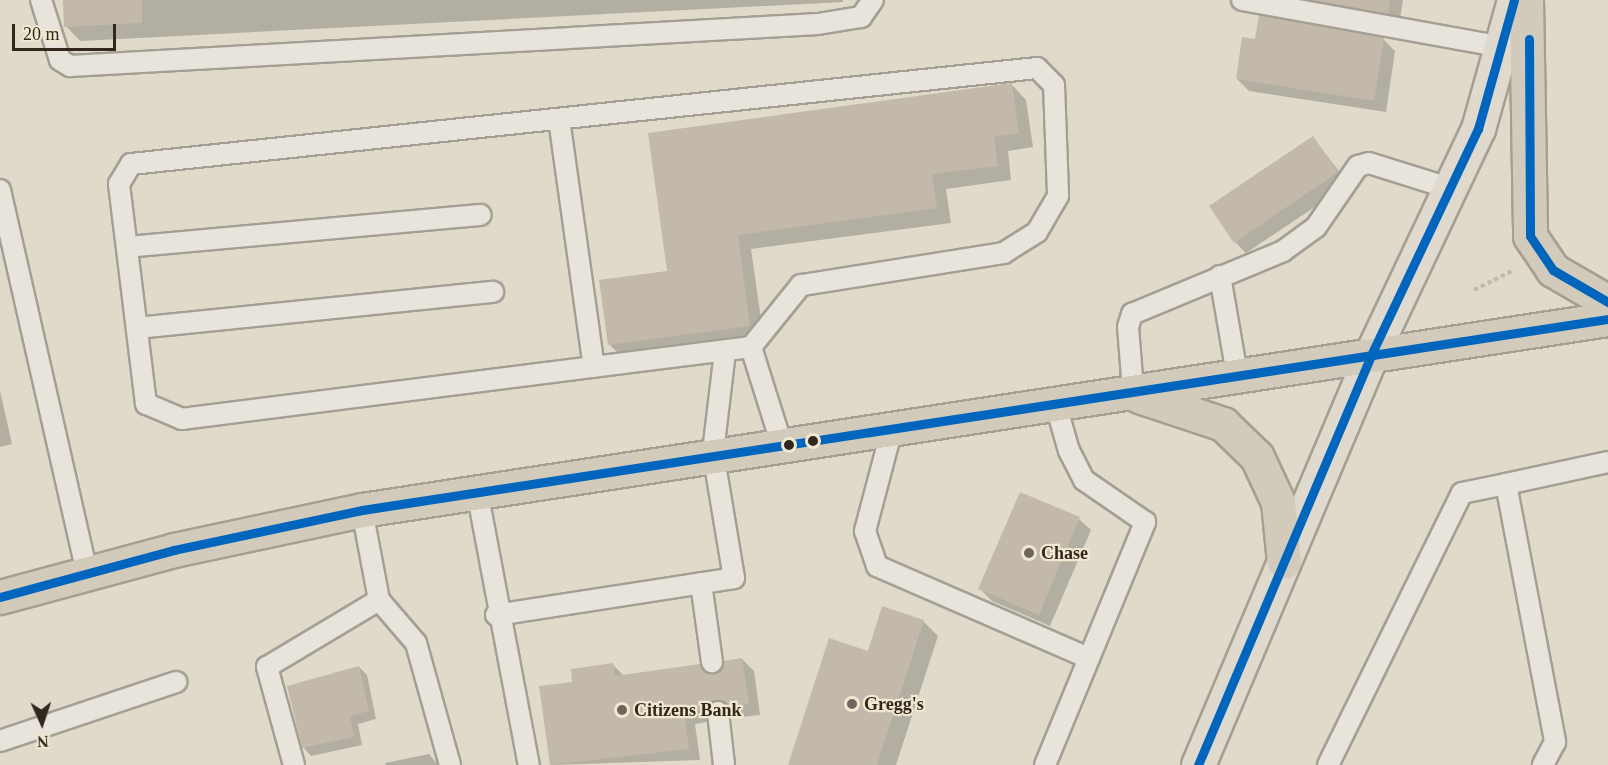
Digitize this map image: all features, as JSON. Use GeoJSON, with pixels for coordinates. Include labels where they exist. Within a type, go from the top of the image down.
{"type":"FeatureCollection","features":[{"type":"Feature","properties":{"kind":"highway"},"geometry":{"type":"LineString","coordinates":[[1526,0],[1530,236],[1553,270],[1608,302]]}},
{"type":"Feature","properties":{"kind":"highway"},"geometry":{"type":"LineString","coordinates":[[0,597],[87,573],[362,510],[713,452],[1608,319]]}},
{"type":"Feature","properties":{"kind":"highway"},"geometry":{"type":"LineString","coordinates":[[1122,392],[1156,398],[1194,410],[1243,441],[1272,485],[1284,562]]}},
{"type":"Feature","properties":{"kind":"main road"},"geometry":{"type":"LineString","coordinates":[[1198,765],[1371,355],[1478,129],[1504,47],[1514,0]]}},
{"type":"Feature","properties":{"kind":"lane"},"geometry":{"type":"LineString","coordinates":[[41,0],[60,60],[70,66],[818,24],[861,17],[873,0]]}},
{"type":"Feature","properties":{"kind":"lane"},"geometry":{"type":"LineString","coordinates":[[1242,0],[1276,3],[1504,47]]}},
{"type":"Feature","properties":{"kind":"lane"},"geometry":{"type":"LineString","coordinates":[[1037,68],[1054,85],[1058,196],[1037,232],[1004,254],[801,285],[751,347],[182,419],[146,404],[119,184],[130,164],[559,119],[993,70],[1037,68]]}},
{"type":"Feature","properties":{"kind":"lane"},"geometry":{"type":"LineString","coordinates":[[559,119],[594,367]]}},
{"type":"Feature","properties":{"kind":"lane"},"geometry":{"type":"LineString","coordinates":[[1122,392],[1128,327],[1132,314],[1283,251],[1316,227],[1358,166],[1369,163],[1449,188]]}},
{"type":"Feature","properties":{"kind":"lane"},"geometry":{"type":"LineString","coordinates":[[0,190],[8,248],[87,573]]}},
{"type":"Feature","properties":{"kind":"lane"},"geometry":{"type":"LineString","coordinates":[[127,247],[481,215]]}},
{"type":"Feature","properties":{"kind":"lane"},"geometry":{"type":"LineString","coordinates":[[1220,276],[1237,374]]}},
{"type":"Feature","properties":{"kind":"lane"},"geometry":{"type":"LineString","coordinates":[[136,328],[493,292]]}},
{"type":"Feature","properties":{"kind":"lane"},"geometry":{"type":"LineString","coordinates":[[751,347],[781,442]]}},
{"type":"Feature","properties":{"kind":"lane"},"geometry":{"type":"LineString","coordinates":[[496,615],[734,578],[713,452],[725,351]]}},
{"type":"Feature","properties":{"kind":"lane"},"geometry":{"type":"LineString","coordinates":[[1045,765],[1145,522],[1084,480],[1069,451],[1055,402]]}},
{"type":"Feature","properties":{"kind":"lane"},"geometry":{"type":"LineString","coordinates":[[893,425],[865,531],[877,566],[1089,658]]}},
{"type":"Feature","properties":{"kind":"lane"},"geometry":{"type":"LineString","coordinates":[[1328,765],[1462,493],[1608,462]]}},
{"type":"Feature","properties":{"kind":"lane"},"geometry":{"type":"LineString","coordinates":[[1506,483],[1555,742],[1543,765]]}},
{"type":"Feature","properties":{"kind":"lane"},"geometry":{"type":"LineString","coordinates":[[477,491],[496,615],[529,765]]}},
{"type":"Feature","properties":{"kind":"lane"},"geometry":{"type":"LineString","coordinates":[[362,510],[379,600],[416,642],[450,765]]}},
{"type":"Feature","properties":{"kind":"lane"},"geometry":{"type":"LineString","coordinates":[[701,583],[712,662]]}},
{"type":"Feature","properties":{"kind":"lane"},"geometry":{"type":"LineString","coordinates":[[294,765],[267,666],[379,600]]}},
{"type":"Feature","properties":{"kind":"lane"},"geometry":{"type":"LineString","coordinates":[[0,741],[176,682]]}},
{"type":"Feature","properties":{"kind":"lane"},"geometry":{"type":"LineString","coordinates":[[718,712],[724,765]]}},
{"type":"Feature","properties":{"kind":"path"},"geometry":{"type":"LineString","coordinates":[[1474,290],[1520,267]]}},
{"type":"Feature","properties":{"kind":"building"},"geometry":{"type":"Polygon","coordinates":[[[63,0],[142,0],[142,23],[64,27],[63,0]]]}},
{"type":"Feature","properties":{"kind":"building"},"geometry":{"type":"Polygon","coordinates":[[[1310,0],[1390,0],[1388,14],[1310,0]]]}},
{"type":"Feature","properties":{"kind":"building"},"geometry":{"type":"Polygon","coordinates":[[[1259,15],[1384,38],[1374,101],[1236,79],[1242,37],[1255,39],[1259,15]]]}},
{"type":"Feature","properties":{"kind":"building"},"geometry":{"type":"Polygon","coordinates":[[[1012,83],[1019,133],[994,137],[998,166],[932,174],[937,208],[738,235],[750,326],[608,345],[599,280],[667,271],[648,133],[1012,83]]]}},
{"type":"Feature","properties":{"kind":"building"},"geometry":{"type":"Polygon","coordinates":[[[1313,136],[1338,172],[1234,243],[1209,206],[1313,136]]]}},
{"type":"Feature","properties":{"kind":"building","name":"Chase"},"geometry":{"type":"Polygon","coordinates":[[[1020,492],[1080,517],[1039,615],[978,589],[1020,492]]]}},
{"type":"Feature","properties":{"kind":"building","name":"Gregg's"},"geometry":{"type":"Polygon","coordinates":[[[882,606],[924,620],[877,765],[788,765],[829,638],[868,651],[882,606]]]}},
{"type":"Feature","properties":{"kind":"building","name":"Citizens Bank"},"geometry":{"type":"Polygon","coordinates":[[[742,658],[749,703],[728,706],[716,700],[707,709],[684,712],[689,749],[550,765],[539,686],[572,682],[571,669],[613,663],[615,676],[700,664],[713,674],[724,661],[742,658]]]}},
{"type":"Feature","properties":{"kind":"building"},"geometry":{"type":"Polygon","coordinates":[[[359,666],[369,711],[350,716],[354,737],[302,748],[287,686],[359,666]]]}},
{"type":"Feature","properties":{"kind":"transit line"},"geometry":{"type":"LineString","coordinates":[[1198,765],[1371,355],[1478,129],[1514,0]]}},
{"type":"Feature","properties":{"kind":"transit line"},"geometry":{"type":"LineString","coordinates":[[1529,39],[1530,236],[1553,270],[1608,302]]}},
{"type":"Feature","properties":{"kind":"transit line"},"geometry":{"type":"LineString","coordinates":[[0,597],[174,550],[362,510],[1608,319]]}},
{"type":"Feature","properties":{"kind":"place","name":"Chase"},"geometry":{"type":"Point","coordinates":[1029,553]}},
{"type":"Feature","properties":{"kind":"place","name":"Gregg's"},"geometry":{"type":"Point","coordinates":[852,704]}},
{"type":"Feature","properties":{"kind":"place","name":"Citizens Bank"},"geometry":{"type":"Point","coordinates":[622,710]}}]}
